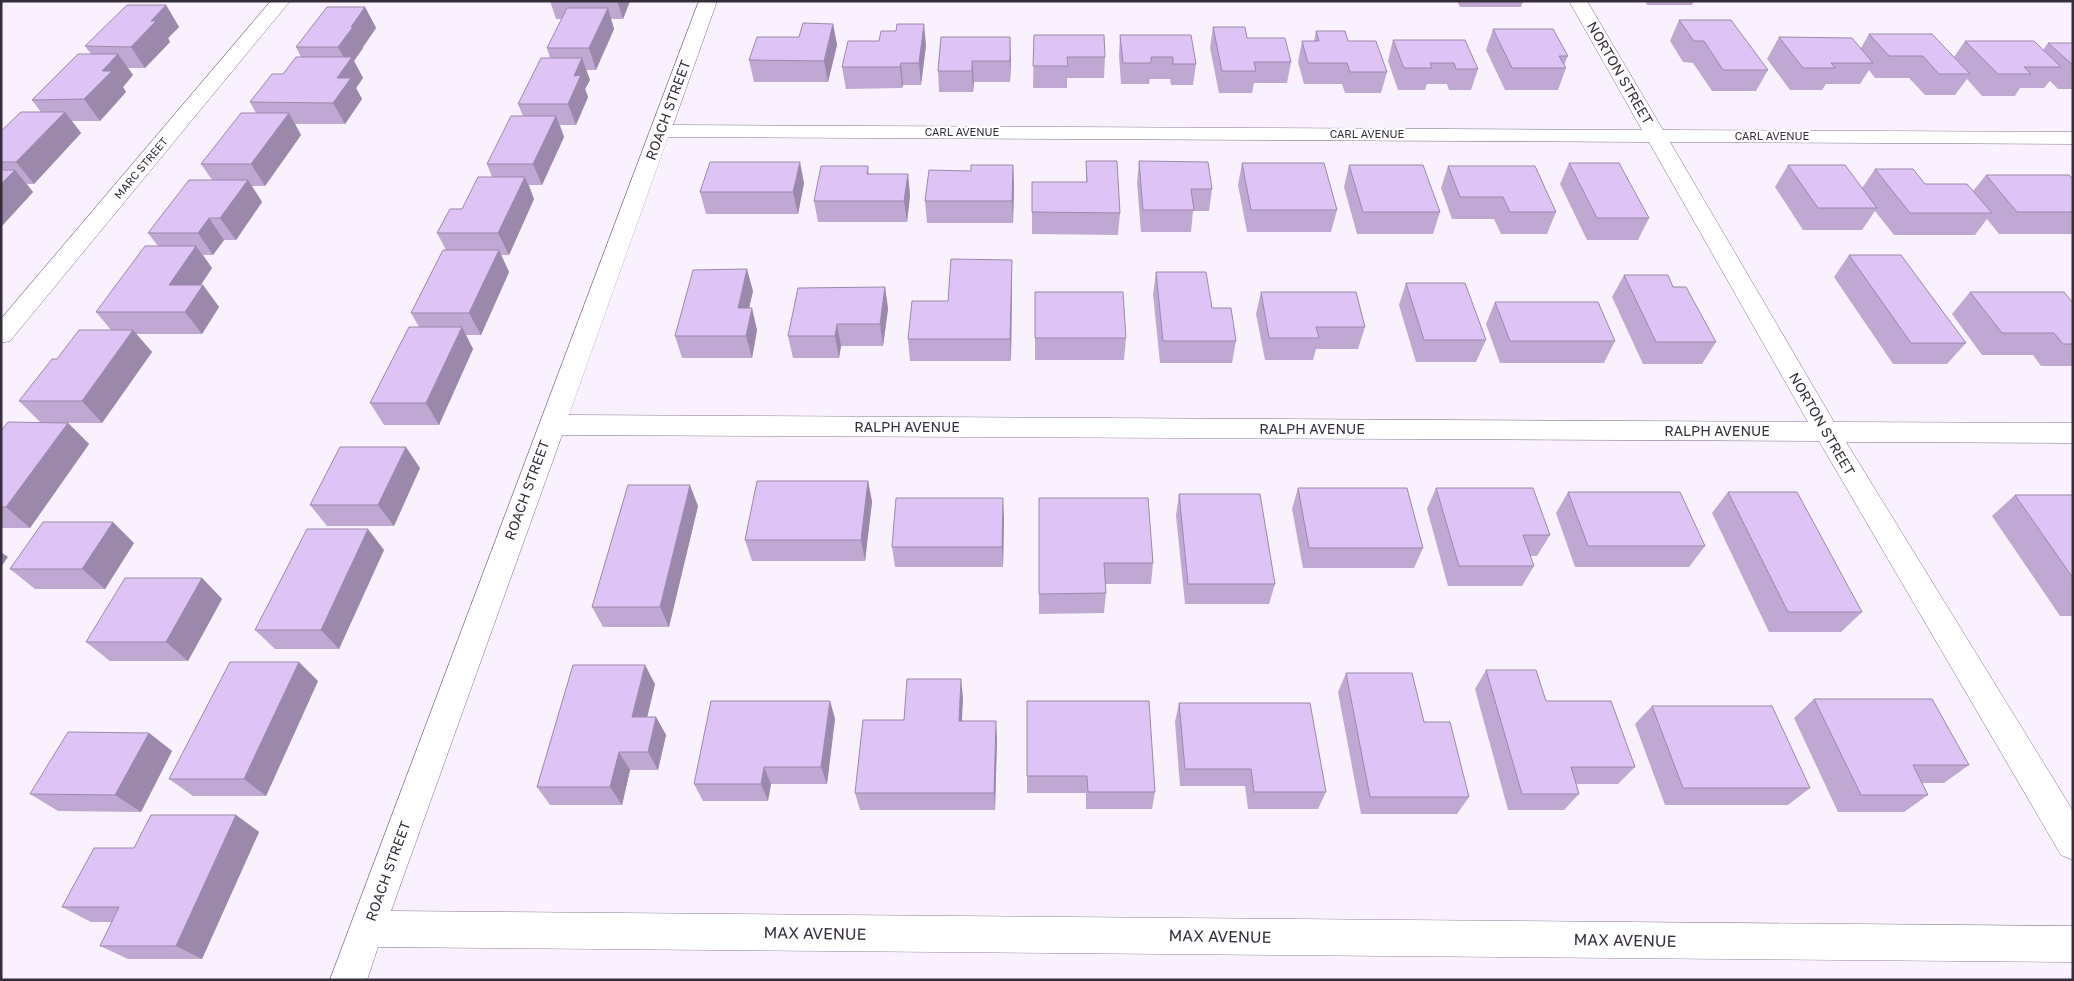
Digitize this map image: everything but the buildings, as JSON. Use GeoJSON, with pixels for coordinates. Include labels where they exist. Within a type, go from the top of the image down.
{"type":"FeatureCollection","features":[{"type":"Feature","properties":{"kind":"street","name":"MARC STREET"},"geometry":{"type":"LineString","coordinates":[[1,335],[281,1]]}},
{"type":"Feature","properties":{"kind":"street","name":"ROACH STREET"},"geometry":{"type":"LineString","coordinates":[[348,980],[708,1]]}},
{"type":"Feature","properties":{"kind":"street","name":"NORTON STREET"},"geometry":{"type":"LineString","coordinates":[[1578,1],[1826,431],[2073,843]]}},
{"type":"Feature","properties":{"kind":"street","name":"CARL AVENUE"},"geometry":{"type":"LineString","coordinates":[[661,131],[2073,138]]}},
{"type":"Feature","properties":{"kind":"street","name":"RALPH AVENUE"},"geometry":{"type":"LineString","coordinates":[[551,425],[2073,433]]}},
{"type":"Feature","properties":{"kind":"street","name":"MAX AVENUE"},"geometry":{"type":"LineString","coordinates":[[367,929],[2073,944]]}}]}
